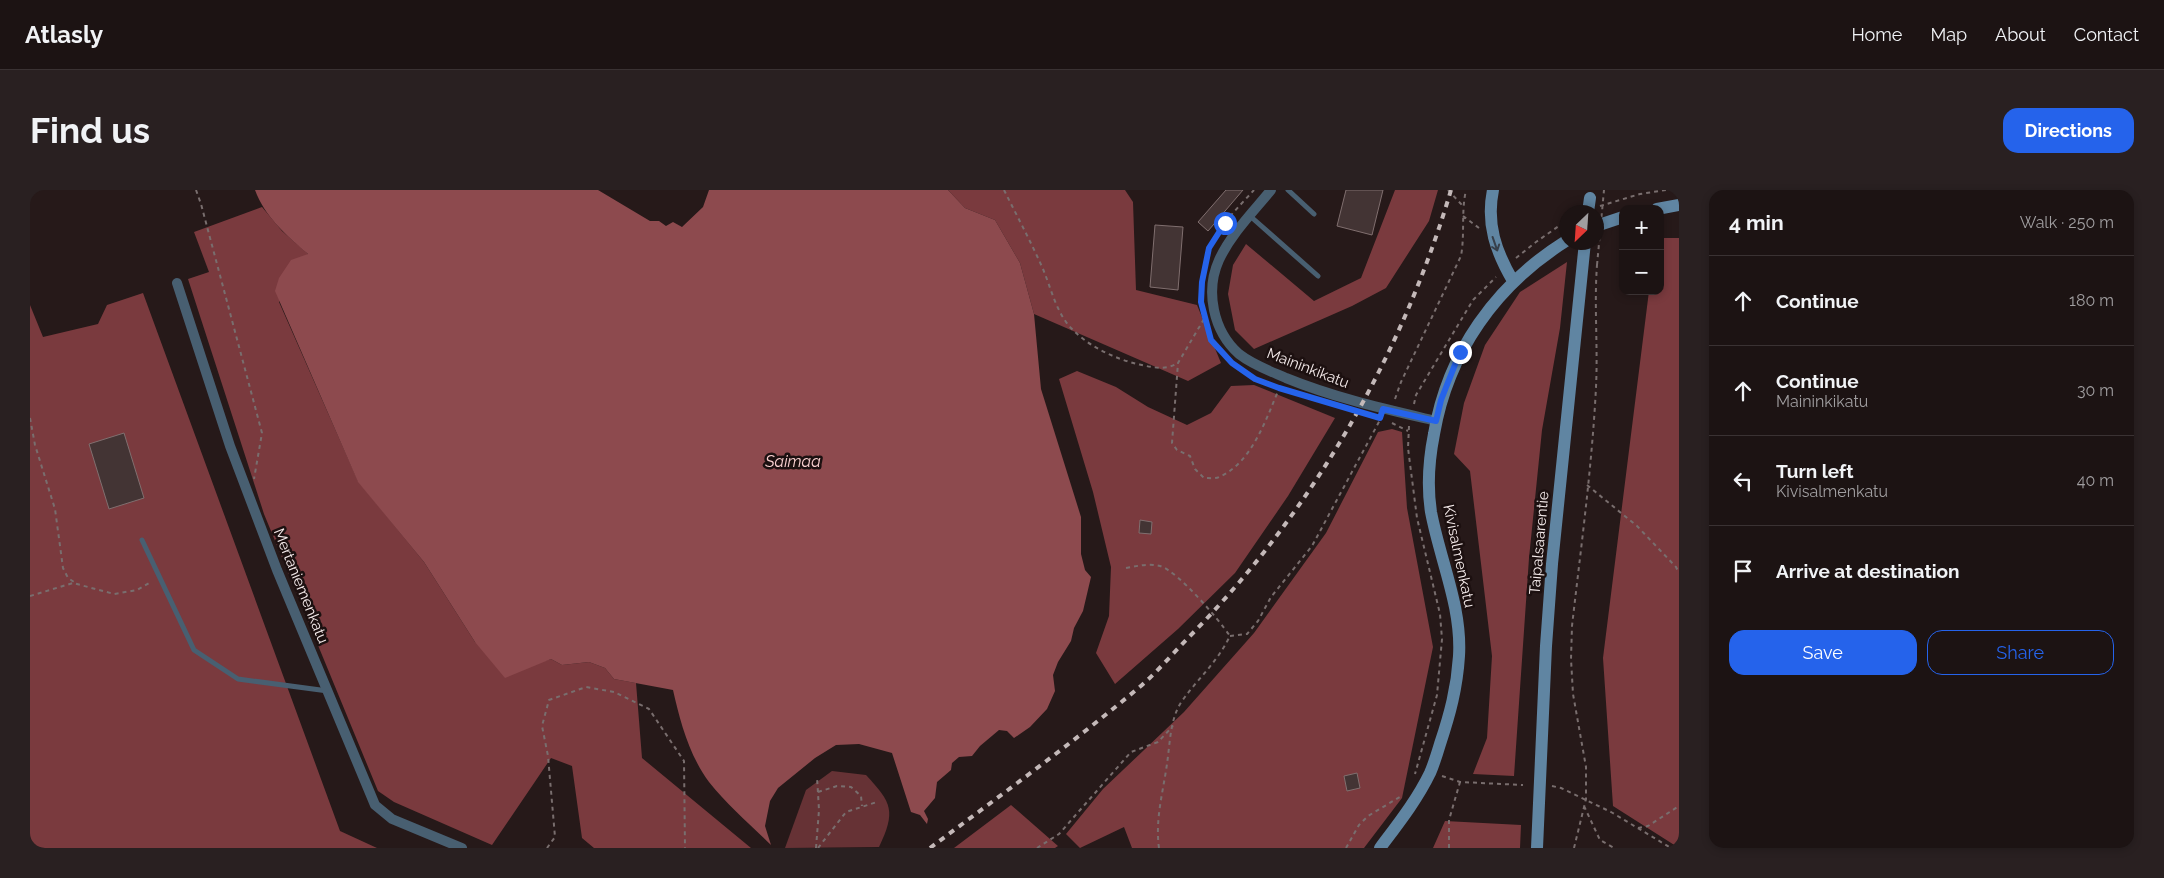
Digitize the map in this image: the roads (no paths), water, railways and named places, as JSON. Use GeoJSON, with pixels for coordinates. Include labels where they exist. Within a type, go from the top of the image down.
{"type":"FeatureCollection","features":[{"type":"Feature","properties":{"kind":"street","name":"Maininkikatu"},"geometry":{"type":"LineString","coordinates":[[1271,190],[1227,244],[1218,261],[1212,300],[1215,315],[1229,343],[1238,353],[1263,368],[1302,384],[1391,411],[1436,421]]}},
{"type":"Feature","properties":{"kind":"street"},"geometry":{"type":"LineString","coordinates":[[1493,190],[1490,202],[1490,221],[1493,239],[1505,268],[1513,281]]}},
{"type":"Feature","properties":{"kind":"street"},"geometry":{"type":"LineString","coordinates":[[1664,208],[1679,205]]}},
{"type":"Feature","properties":{"kind":"street"},"geometry":{"type":"LineString","coordinates":[[1604,223],[1619,218]]}},
{"type":"Feature","properties":{"kind":"street","name":"Kivisalmenkatu"},"geometry":{"type":"LineString","coordinates":[[1380,848],[1413,802],[1430,772],[1449,720],[1455,694],[1459,654],[1456,618],[1451,588],[1431,510],[1429,481],[1431,452],[1441,400],[1460,352],[1475,328],[1513,281],[1559,246]]}},
{"type":"Feature","properties":{"kind":"street","name":"Taipalsaarentie"},"geometry":{"type":"LineString","coordinates":[[1537,848],[1542,716],[1552,564],[1585,250]]}},
{"type":"Feature","properties":{"kind":"street","name":"Mertaniemenkatu"},"geometry":{"type":"LineString","coordinates":[[177,283],[230,446],[375,804],[392,819],[462,848]]}},
{"type":"Feature","properties":{"kind":"lane"},"geometry":{"type":"LineString","coordinates":[[1288,190],[1314,214]]}},
{"type":"Feature","properties":{"kind":"lane"},"geometry":{"type":"LineString","coordinates":[[1250,216],[1318,276]]}},
{"type":"Feature","properties":{"kind":"lane"},"geometry":{"type":"LineString","coordinates":[[142,540],[194,650],[238,679],[328,691]]}},
{"type":"Feature","properties":{"kind":"water","name":"Saimaa"},"geometry":{"type":"Polygon","coordinates":[[[255,190],[598,190],[650,221],[659,221],[666,226],[673,222],[682,227],[703,207],[709,190],[948,190],[965,208],[995,220],[1020,263],[1034,314],[1041,389],[1081,517],[1081,554],[1085,570],[1091,577],[1083,611],[1074,628],[1071,641],[1058,662],[1053,675],[1055,691],[1047,709],[1030,727],[1014,738],[1007,731],[999,730],[980,746],[972,756],[959,757],[952,763],[951,770],[937,782],[935,798],[924,811],[928,819],[927,824],[920,815],[911,812],[892,753],[859,744],[836,745],[815,758],[778,788],[770,801],[765,826],[771,845],[723,799],[702,772],[686,738],[673,690],[614,679],[605,668],[589,662],[562,665],[551,659],[505,678],[475,642],[424,562],[358,482],[275,291],[279,278],[291,260],[308,254],[284,233],[270,217],[255,190]]]}},
{"type":"Feature","properties":{"kind":"railway"},"geometry":{"type":"LineString","coordinates":[[930,848],[1064,748],[1142,685],[1234,588],[1275,537],[1313,484],[1348,429],[1379,371],[1407,312],[1431,252],[1451,190]]}}]}
